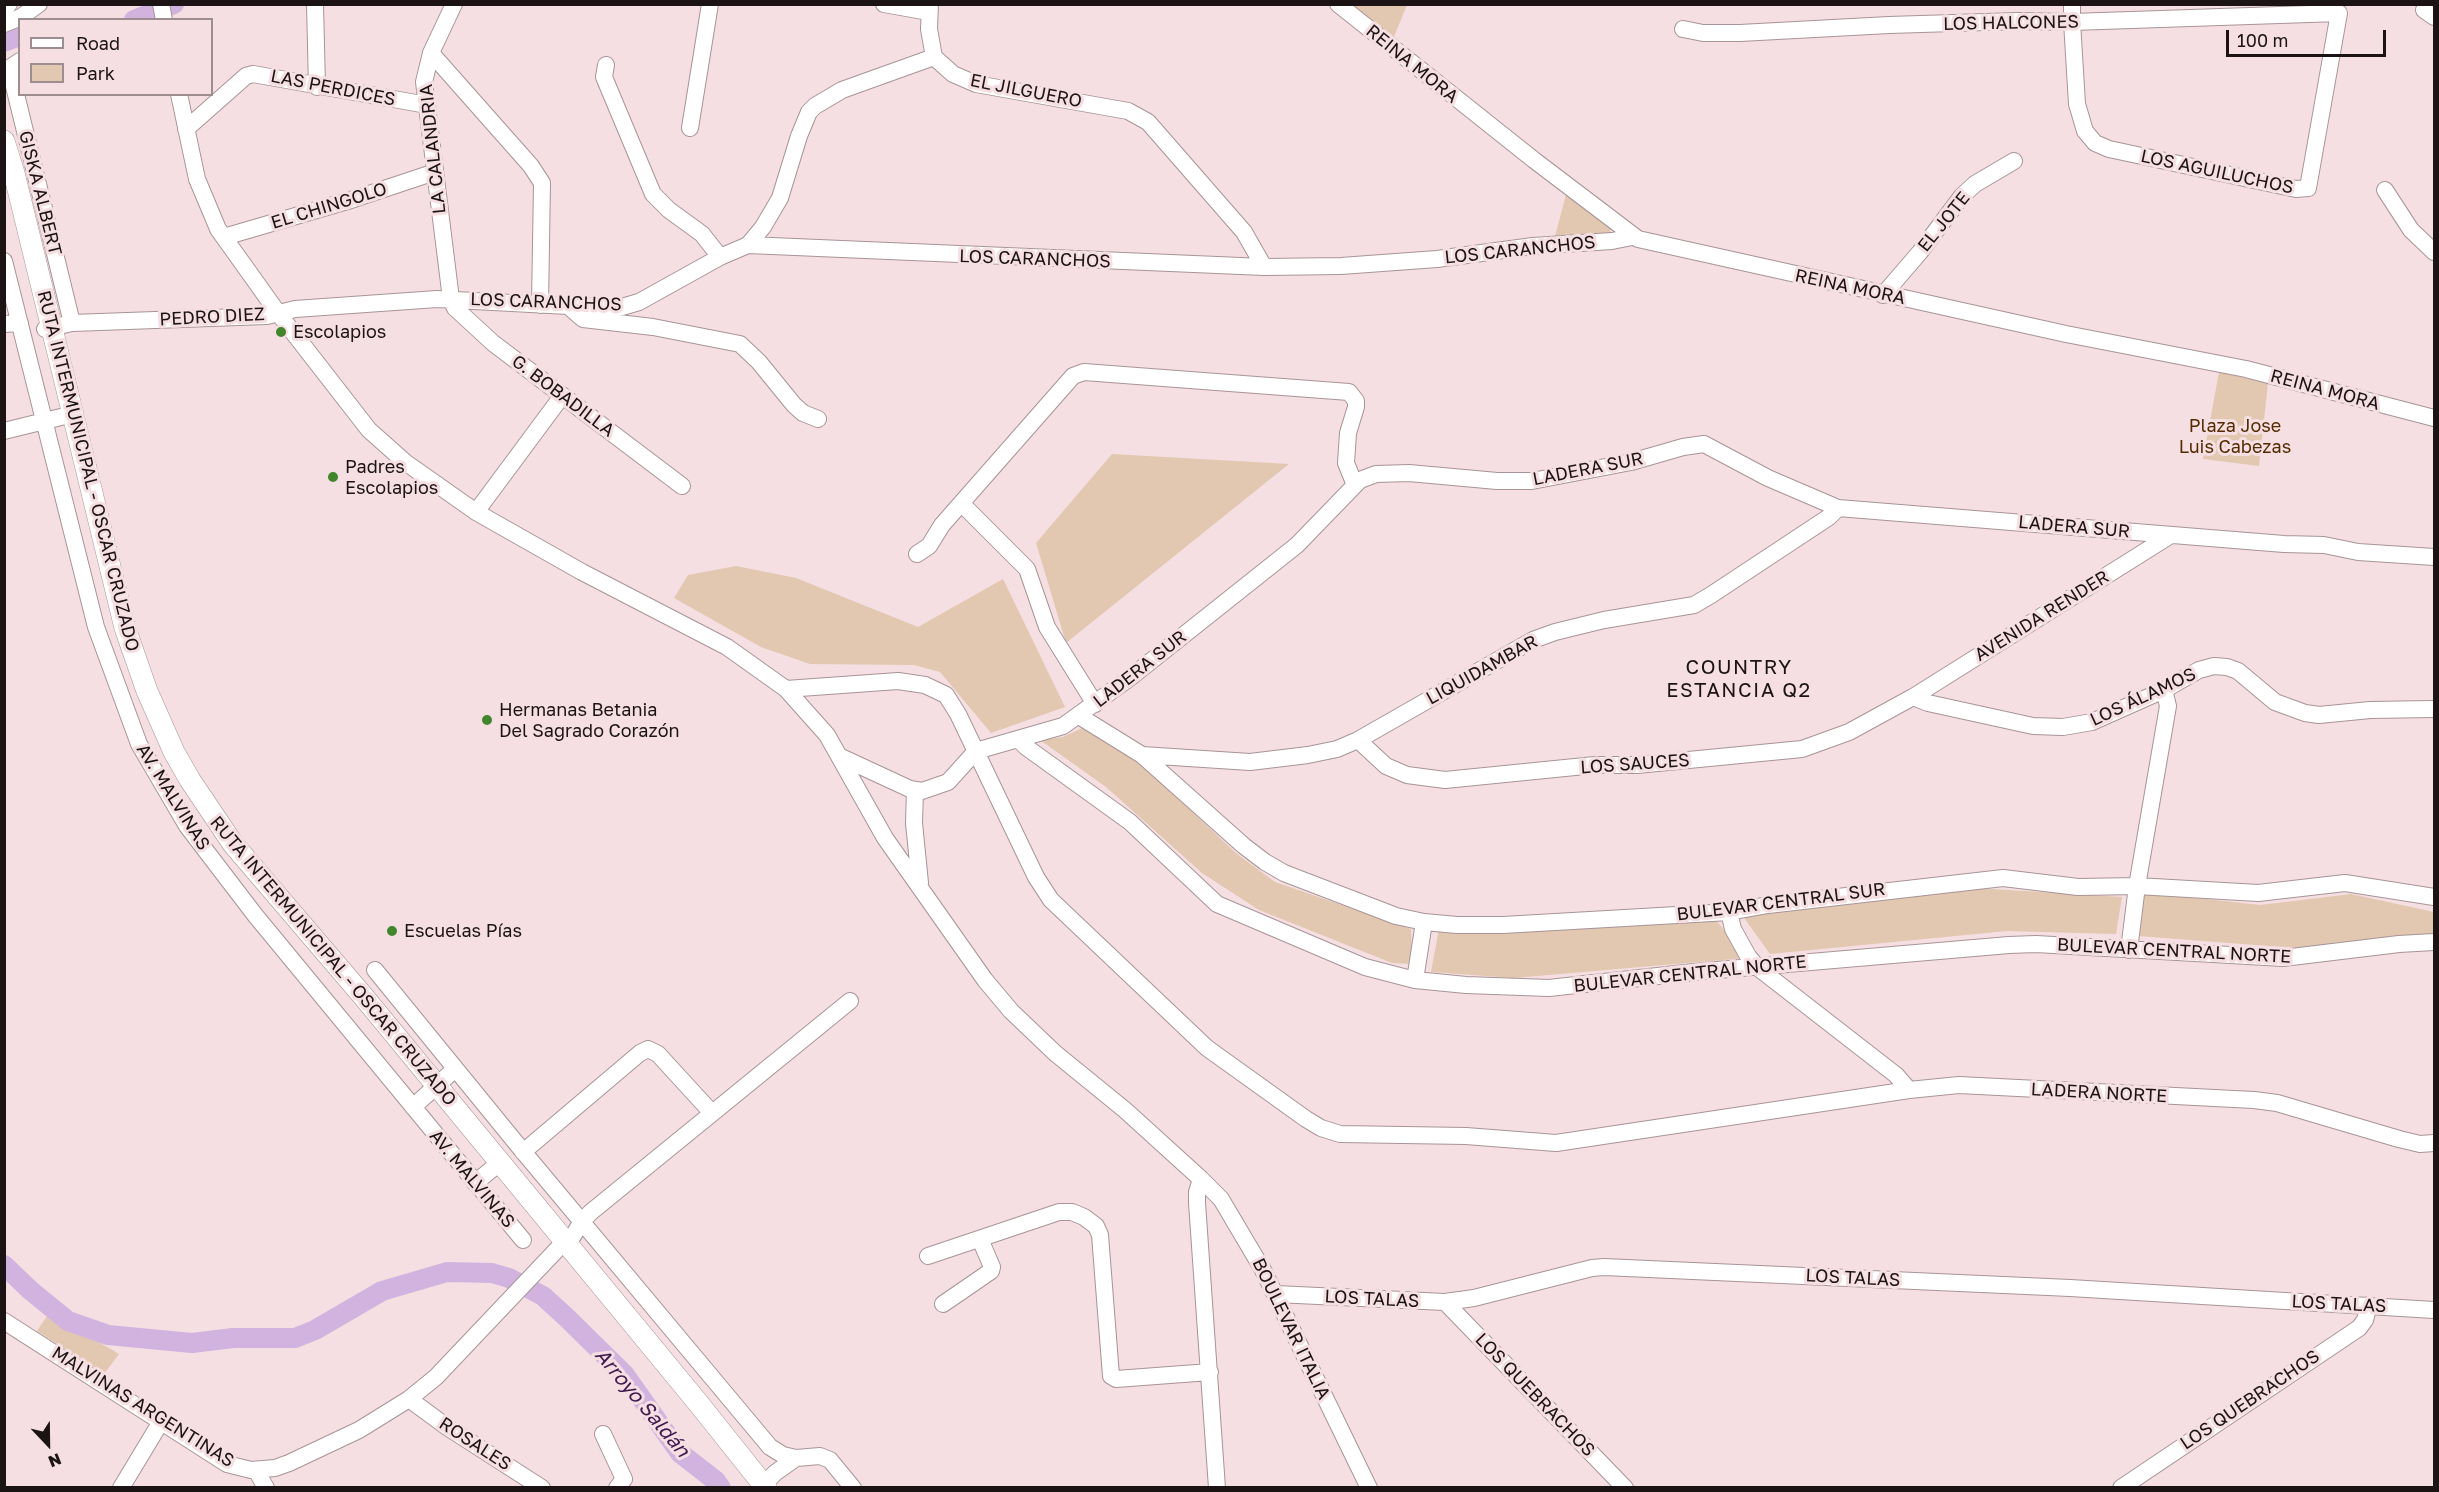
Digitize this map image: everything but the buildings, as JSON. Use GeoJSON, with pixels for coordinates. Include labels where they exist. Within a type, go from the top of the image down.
{"type":"FeatureCollection","features":[{"type":"Feature","properties":{"kind":"main road","name":"RUTA INTERMUNICIPAL - OSCAR CRUZADO"},"geometry":{"type":"LineString","coordinates":[[4,142],[10,179],[56,327],[125,628],[147,691],[174,752],[203,802],[233,844],[363,996],[426,1095],[658,1354],[766,1488]]}},
{"type":"Feature","properties":{"kind":"main road","name":"RUTA INTERMUNICIPAL - OSCAR CRUZADO"},"geometry":{"type":"LineString","coordinates":[[56,327],[55,418],[143,701],[167,752],[200,808],[226,845],[426,1095],[561,1245],[754,1488]]}},
{"type":"Feature","properties":{"kind":"street"},"geometry":{"type":"LineString","coordinates":[[4,9],[9,4]]}},
{"type":"Feature","properties":{"kind":"street"},"geometry":{"type":"LineString","coordinates":[[19,18],[39,4]]}},
{"type":"Feature","properties":{"kind":"street"},"geometry":{"type":"LineString","coordinates":[[315,4],[317,87]]}},
{"type":"Feature","properties":{"kind":"street","name":"LA CALANDRIA"},"geometry":{"type":"LineString","coordinates":[[451,299],[424,78],[431,53],[454,4]]}},
{"type":"Feature","properties":{"kind":"street"},"geometry":{"type":"LineString","coordinates":[[690,128],[710,4]]}},
{"type":"Feature","properties":{"kind":"street"},"geometry":{"type":"LineString","coordinates":[[748,245],[763,227],[780,198],[803,124],[815,106],[842,90],[934,57],[930,40],[930,8],[884,4]]}},
{"type":"Feature","properties":{"kind":"street","name":"REINA MORA"},"geometry":{"type":"LineString","coordinates":[[1338,4],[1632,237],[1648,243],[1883,295],[2246,369],[2434,418]]}},
{"type":"Feature","properties":{"kind":"street","name":"LOS AGUILUCHOS"},"geometry":{"type":"LineString","coordinates":[[2072,4],[2077,104],[2085,131],[2095,143],[2109,149],[2301,189],[2308,188],[2339,13]]}},
{"type":"Feature","properties":{"kind":"street","name":"LOS HALCONES"},"geometry":{"type":"LineString","coordinates":[[1683,29],[1703,33],[1740,33],[2018,21],[2072,22],[2339,13]]}},
{"type":"Feature","properties":{"kind":"street"},"geometry":{"type":"LineString","coordinates":[[4,24],[18,18]]}},
{"type":"Feature","properties":{"kind":"street"},"geometry":{"type":"LineString","coordinates":[[431,53],[531,166],[542,183],[540,305]]}},
{"type":"Feature","properties":{"kind":"street","name":"EL JILGUERO"},"geometry":{"type":"LineString","coordinates":[[934,57],[953,74],[976,84],[1116,109],[1138,116],[1156,129],[1245,232],[1264,267]]}},
{"type":"Feature","properties":{"kind":"street","name":"GISKA ALBERT"},"geometry":{"type":"LineString","coordinates":[[17,62],[11,68],[11,74],[56,327]]}},
{"type":"Feature","properties":{"kind":"street"},"geometry":{"type":"LineString","coordinates":[[606,65],[604,77],[653,194],[669,210],[702,234],[720,257]]}},
{"type":"Feature","properties":{"kind":"street","name":"LAS PERDICES"},"geometry":{"type":"LineString","coordinates":[[186,129],[246,76],[261,74],[317,87],[427,105]]}},
{"type":"Feature","properties":{"kind":"street","name":"BOULEVAR ITALIA"},"geometry":{"type":"LineString","coordinates":[[179,96],[201,190],[213,219],[278,313],[369,430],[405,462],[476,512],[582,572],[727,647],[786,689],[808,712],[841,757],[877,825],[985,980],[1028,1029],[1125,1110],[1221,1199],[1276,1294],[1369,1488]]}},
{"type":"Feature","properties":{"kind":"street","name":"EL JOTE"},"geometry":{"type":"LineString","coordinates":[[1883,295],[1920,252],[1962,196],[1975,184],[2014,160]]}},
{"type":"Feature","properties":{"kind":"street","name":"EL CHINGOLO"},"geometry":{"type":"LineString","coordinates":[[224,237],[354,199],[435,172]]}},
{"type":"Feature","properties":{"kind":"street"},"geometry":{"type":"LineString","coordinates":[[2385,190],[2411,230],[2434,252]]}},
{"type":"Feature","properties":{"kind":"street","name":"LOS CARANCHOS"},"geometry":{"type":"LineString","coordinates":[[451,299],[540,305],[622,307],[631,305],[720,257],[748,245],[981,257],[1264,267],[1341,266],[1437,258],[1533,246],[1612,242],[1632,237]]}},
{"type":"Feature","properties":{"kind":"street"},"geometry":{"type":"LineString","coordinates":[[4,261],[12,324],[55,418],[4,431]]}},
{"type":"Feature","properties":{"kind":"street","name":"PEDRO DIEZ"},"geometry":{"type":"LineString","coordinates":[[56,327],[267,316],[295,309],[451,299]]}},
{"type":"Feature","properties":{"kind":"street","name":"G. BOBADILLA"},"geometry":{"type":"LineString","coordinates":[[451,299],[460,314],[562,396],[682,486]]}},
{"type":"Feature","properties":{"kind":"street"},"geometry":{"type":"LineString","coordinates":[[568,306],[583,319],[653,327],[740,344],[759,362],[794,405],[803,413],[818,419]]}},
{"type":"Feature","properties":{"kind":"street"},"geometry":{"type":"LineString","coordinates":[[917,554],[929,546],[942,525],[1072,376],[1084,372],[1348,392],[1356,401],[1356,407],[1348,433],[1346,463],[1355,485]]}},
{"type":"Feature","properties":{"kind":"street"},"geometry":{"type":"LineString","coordinates":[[476,512],[562,396]]}},
{"type":"Feature","properties":{"kind":"street","name":"LADERA SUR"},"geometry":{"type":"LineString","coordinates":[[976,751],[1048,732],[1079,716],[1297,545],[1355,485],[1367,476],[1389,472],[1497,481],[1546,480],[1631,462],[1695,444],[1704,444],[1768,478],[1838,508],[2284,544],[2324,545],[2358,552],[2434,557]]}},
{"type":"Feature","properties":{"kind":"street"},"geometry":{"type":"LineString","coordinates":[[962,504],[1027,569],[1047,627],[1095,704]]}},
{"type":"Feature","properties":{"kind":"street","name":"LIQUIDAMBAR"},"geometry":{"type":"LineString","coordinates":[[1142,754],[1250,762],[1337,749],[1358,740],[1533,640],[1593,622],[1694,605],[1712,596],[1829,517],[1838,508]]}},
{"type":"Feature","properties":{"kind":"street","name":"AVENIDA RENDER"},"geometry":{"type":"LineString","coordinates":[[1913,697],[2171,535]]}},
{"type":"Feature","properties":{"kind":"street","name":"LOS ÁLAMOS"},"geometry":{"type":"LineString","coordinates":[[1913,697],[1928,703],[2021,723],[2057,728],[2092,722],[2164,690],[2199,670],[2220,666],[2238,671],[2275,702],[2305,713],[2319,715],[2370,710],[2434,709]]}},
{"type":"Feature","properties":{"kind":"street","name":"LADERA NORTE"},"geometry":{"type":"LineString","coordinates":[[786,689],[898,681],[925,685],[946,695],[953,704],[976,751],[1025,857],[1051,900],[1207,1048],[1321,1128],[1340,1134],[1487,1137],[1546,1144],[1760,1114],[1909,1090],[1959,1085],[2254,1100],[2277,1103],[2399,1139],[2420,1144],[2434,1143]]}},
{"type":"Feature","properties":{"kind":"street"},"geometry":{"type":"LineString","coordinates":[[2129,950],[2137,886],[2168,706],[2164,690]]}},
{"type":"Feature","properties":{"kind":"street","name":"LOS SAUCES"},"geometry":{"type":"LineString","coordinates":[[1358,740],[1386,766],[1407,776],[1463,779],[1595,765],[1637,765],[1802,749],[1849,732],[1913,697]]}},
{"type":"Feature","properties":{"kind":"street","name":"BULEVAR CENTRAL SUR"},"geometry":{"type":"LineString","coordinates":[[1079,716],[1142,754],[1244,846],[1265,862],[1284,873],[1396,916],[1424,921],[1456,925],[1503,925],[1729,912],[1779,903],[2003,878],[2078,887],[2137,886],[2273,893],[2345,884],[2434,897]]}},
{"type":"Feature","properties":{"kind":"street","name":"BULEVAR CENTRAL NORTE"},"geometry":{"type":"LineString","coordinates":[[1018,739],[1123,816],[1216,904],[1365,967],[1415,980],[1466,985],[1549,988],[1694,972],[2008,945],[2036,944],[2283,958],[2434,942]]}},
{"type":"Feature","properties":{"kind":"street"},"geometry":{"type":"LineString","coordinates":[[841,757],[922,791],[948,782],[976,751]]}},
{"type":"Feature","properties":{"kind":"street"},"geometry":{"type":"LineString","coordinates":[[915,790],[914,823],[921,887]]}},
{"type":"Feature","properties":{"kind":"street"},"geometry":{"type":"LineString","coordinates":[[1729,912],[1733,929],[1757,967],[1896,1075],[1909,1090]]}},
{"type":"Feature","properties":{"kind":"street"},"geometry":{"type":"LineString","coordinates":[[1415,980],[1424,921]]}},
{"type":"Feature","properties":{"kind":"street"},"geometry":{"type":"LineString","coordinates":[[375,970],[523,1152],[770,1447],[783,1455],[796,1458],[820,1456],[830,1460],[853,1488]]}},
{"type":"Feature","properties":{"kind":"street","name":"MALVINAS ARGENTINAS"},"geometry":{"type":"LineString","coordinates":[[4,1321],[162,1420],[227,1464],[256,1470],[275,1468],[304,1457],[359,1430],[409,1399],[436,1377],[561,1245],[573,1236],[582,1221],[850,1001]]}},
{"type":"Feature","properties":{"kind":"street"},"geometry":{"type":"LineString","coordinates":[[523,1152],[640,1053],[648,1049],[658,1054],[712,1113]]}},
{"type":"Feature","properties":{"kind":"street"},"geometry":{"type":"LineString","coordinates":[[426,1095],[455,1069]]}},
{"type":"Feature","properties":{"kind":"street","name":"AV. MALVINAS"},"geometry":{"type":"LineString","coordinates":[[426,1095],[475,1183],[523,1240]]}},
{"type":"Feature","properties":{"kind":"street"},"geometry":{"type":"LineString","coordinates":[[475,1183],[492,1169]]}},
{"type":"Feature","properties":{"kind":"street"},"geometry":{"type":"LineString","coordinates":[[1201,1179],[1197,1192],[1197,1203],[1217,1488]]}},
{"type":"Feature","properties":{"kind":"street"},"geometry":{"type":"LineString","coordinates":[[928,1256],[1059,1212],[1072,1212],[1096,1226],[1100,1235],[1111,1376],[1116,1378],[1210,1372]]}},
{"type":"Feature","properties":{"kind":"street"},"geometry":{"type":"LineString","coordinates":[[943,1304],[991,1271],[992,1267],[980,1239]]}},
{"type":"Feature","properties":{"kind":"street","name":"LOS TALAS"},"geometry":{"type":"LineString","coordinates":[[1276,1294],[1445,1302],[1474,1298],[1592,1268],[1604,1267],[2434,1310]]}},
{"type":"Feature","properties":{"kind":"street"},"geometry":{"type":"LineString","coordinates":[[633,1284],[636,1318],[687,1384],[699,1404]]}},
{"type":"Feature","properties":{"kind":"street","name":"LOS QUEBRACHOS"},"geometry":{"type":"LineString","coordinates":[[1445,1302],[1625,1488]]}},
{"type":"Feature","properties":{"kind":"street","name":"LOS QUEBRACHOS"},"geometry":{"type":"LineString","coordinates":[[2121,1488],[2358,1328],[2365,1320],[2369,1305]]}},
{"type":"Feature","properties":{"kind":"street","name":"ROSALES"},"geometry":{"type":"LineString","coordinates":[[409,1399],[542,1488]]}},
{"type":"Feature","properties":{"kind":"street"},"geometry":{"type":"LineString","coordinates":[[121,1488],[162,1420]]}},
{"type":"Feature","properties":{"kind":"street"},"geometry":{"type":"LineString","coordinates":[[603,1434],[624,1479],[617,1488]]}},
{"type":"Feature","properties":{"kind":"street"},"geometry":{"type":"LineString","coordinates":[[766,1488],[768,1480],[775,1473],[796,1458]]}},
{"type":"Feature","properties":{"kind":"street"},"geometry":{"type":"LineString","coordinates":[[256,1470],[266,1488]]}},
{"type":"Feature","properties":{"kind":"green space"},"geometry":{"type":"Polygon","coordinates":[[[1350,5],[1407,5],[1393,39],[1350,5]]]}},
{"type":"Feature","properties":{"kind":"green space"},"geometry":{"type":"Polygon","coordinates":[[[1567,191],[1611,229],[1607,237],[1554,240],[1567,191]]]}},
{"type":"Feature","properties":{"kind":"green space","name":"Plaza Jose Luis Cabezas"},"geometry":{"type":"Polygon","coordinates":[[[2219,372],[2268,383],[2259,466],[2203,459],[2219,372]]]}},
{"type":"Feature","properties":{"kind":"green space"},"geometry":{"type":"Polygon","coordinates":[[[1112,454],[1289,464],[1066,643],[1036,543],[1112,454]]]}},
{"type":"Feature","properties":{"kind":"green space"},"geometry":{"type":"Polygon","coordinates":[[[736,566],[796,578],[918,627],[1003,579],[1065,707],[991,733],[940,672],[914,665],[810,664],[761,647],[674,598],[688,575],[736,566]]]}},
{"type":"Feature","properties":{"kind":"green space"},"geometry":{"type":"Polygon","coordinates":[[[1082,728],[1134,757],[1237,854],[1275,882],[1411,929],[1412,964],[1392,963],[1259,910],[1202,873],[1106,787],[1040,740],[1063,737],[1082,728]]]}},
{"type":"Feature","properties":{"kind":"green space"},"geometry":{"type":"Polygon","coordinates":[[[1959,887],[2122,897],[2116,934],[2007,931],[1770,954],[1742,915],[1959,887]]]}},
{"type":"Feature","properties":{"kind":"green space"},"geometry":{"type":"Polygon","coordinates":[[[2144,892],[2260,905],[2351,894],[2434,912],[2434,937],[2294,948],[2138,936],[2144,892]]]}},
{"type":"Feature","properties":{"kind":"green space"},"geometry":{"type":"Polygon","coordinates":[[[1714,917],[1745,958],[1514,978],[1431,972],[1439,929],[1714,917]]]}},
{"type":"Feature","properties":{"kind":"green space"},"geometry":{"type":"Polygon","coordinates":[[[49,1313],[119,1354],[104,1374],[37,1331],[49,1313]]]}},
{"type":"Feature","properties":{"kind":"waterway","name":"Arroyo Saldán"},"geometry":{"type":"LineString","coordinates":[[139,18],[174,4]]}},
{"type":"Feature","properties":{"kind":"waterway","name":"Arroyo Saldán"},"geometry":{"type":"LineString","coordinates":[[4,42],[18,37]]}},
{"type":"Feature","properties":{"kind":"waterway","name":"Arroyo Saldán"},"geometry":{"type":"LineString","coordinates":[[4,1265],[68,1321],[108,1335],[192,1343],[233,1338],[295,1338],[315,1330],[382,1291],[447,1272],[492,1273],[509,1278],[543,1296],[625,1375],[680,1453],[716,1481],[721,1488]]}},
{"type":"Feature","properties":{"kind":"place","name":"Escolapios"},"geometry":{"type":"Point","coordinates":[281,332]}},
{"type":"Feature","properties":{"kind":"place","name":"Padres Escolapios"},"geometry":{"type":"Point","coordinates":[333,477]}},
{"type":"Feature","properties":{"kind":"place","name":"Hermanas Betania Del Sagrado Corazón"},"geometry":{"type":"Point","coordinates":[487,720]}},
{"type":"Feature","properties":{"kind":"place","name":"Escuelas Pías"},"geometry":{"type":"Point","coordinates":[392,931]}},
{"type":"Feature","properties":{"kind":"district","name":"COUNTRY ESTANCIA Q2"},"geometry":{"type":"Point","coordinates":[1739,680]}}]}
